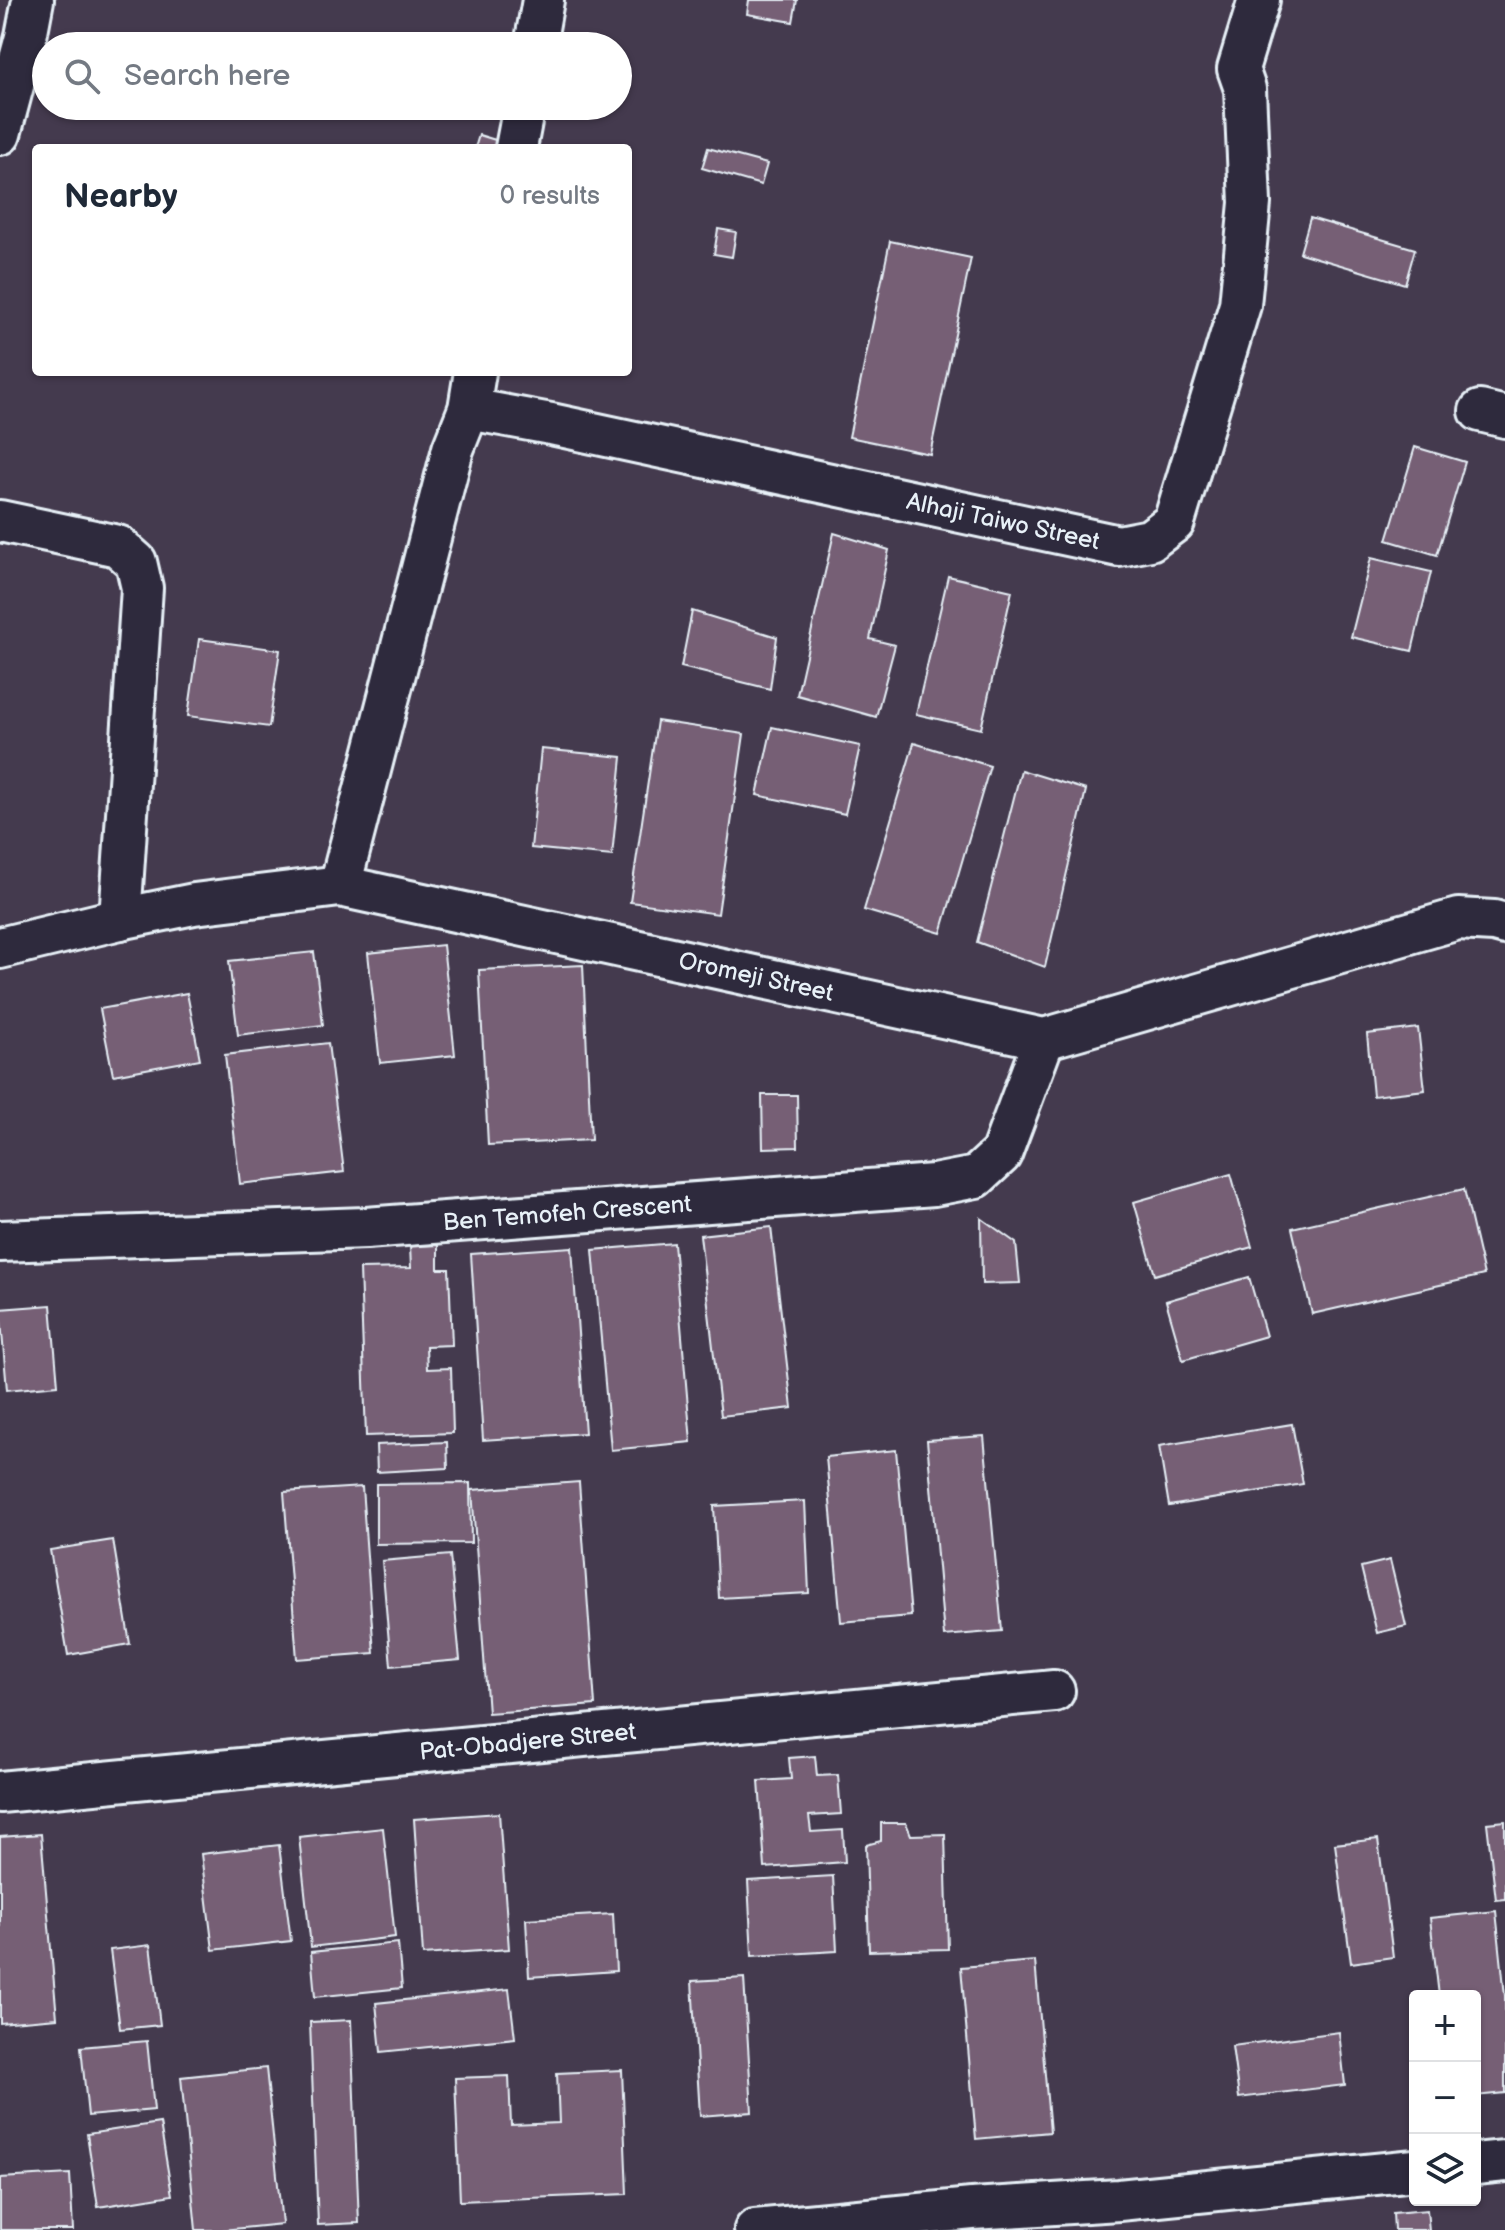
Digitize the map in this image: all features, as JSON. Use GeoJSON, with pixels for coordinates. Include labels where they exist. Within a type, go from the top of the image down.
{"type":"FeatureCollection","features":[{"type":"Feature","properties":{"kind":"street"},"geometry":{"type":"LineString","coordinates":[[0,134],[33,0]]}},
{"type":"Feature","properties":{"kind":"street"},"geometry":{"type":"LineString","coordinates":[[537,32],[543,0]]}},
{"type":"Feature","properties":{"kind":"street","name":"Alhaji Taiwo Street"},"geometry":{"type":"LineString","coordinates":[[472,390],[551,424],[1119,546],[1150,540],[1174,522],[1240,305],[1250,203],[1245,89],[1238,69],[1259,0]]}},
{"type":"Feature","properties":{"kind":"street"},"geometry":{"type":"LineString","coordinates":[[517,144],[521,120]]}},
{"type":"Feature","properties":{"kind":"street"},"geometry":{"type":"LineString","coordinates":[[340,886],[453,449],[472,390]]}},
{"type":"Feature","properties":{"kind":"street"},"geometry":{"type":"LineString","coordinates":[[0,521],[118,546],[136,562],[142,588],[120,919]]}},
{"type":"Feature","properties":{"kind":"street","name":"Oromeji Street"},"geometry":{"type":"LineString","coordinates":[[0,948],[194,904],[340,886],[1044,1039],[1458,919],[1505,924]]}},
{"type":"Feature","properties":{"kind":"street","name":"Ben Temofeh Crescent"},"geometry":{"type":"LineString","coordinates":[[0,1241],[366,1228],[934,1185],[962,1180],[976,1177],[1001,1154],[1044,1039]]}},
{"type":"Feature","properties":{"kind":"street","name":"Pat-Obadjere Street"},"geometry":{"type":"LineString","coordinates":[[0,1792],[1054,1691]]}},
{"type":"Feature","properties":{"kind":"street"},"geometry":{"type":"LineString","coordinates":[[1481,2163],[1505,2161]]}},
{"type":"Feature","properties":{"kind":"street"},"geometry":{"type":"LineString","coordinates":[[755,2230],[973,2219],[1119,2200],[1409,2171]]}},
{"type":"Feature","properties":{"kind":"building"},"geometry":{"type":"Polygon","coordinates":[[[749,0],[797,0],[793,22],[747,14],[749,0]]]}},
{"type":"Feature","properties":{"kind":"building"},"geometry":{"type":"Polygon","coordinates":[[[479,135],[502,142],[501,144],[476,144],[479,135]]]}},
{"type":"Feature","properties":{"kind":"building"},"geometry":{"type":"Polygon","coordinates":[[[708,148],[767,164],[761,185],[702,168],[708,148]]]}},
{"type":"Feature","properties":{"kind":"building"},"geometry":{"type":"Polygon","coordinates":[[[1310,218],[1415,249],[1405,284],[1300,253],[1310,218]]]}},
{"type":"Feature","properties":{"kind":"building"},"geometry":{"type":"Polygon","coordinates":[[[718,229],[736,232],[732,257],[714,254],[718,229]]]}},
{"type":"Feature","properties":{"kind":"building"},"geometry":{"type":"Polygon","coordinates":[[[890,241],[971,258],[930,454],[849,437],[890,241]]]}},
{"type":"Feature","properties":{"kind":"building"},"geometry":{"type":"Polygon","coordinates":[[[1415,447],[1465,462],[1437,555],[1387,540],[1415,447]]]}},
{"type":"Feature","properties":{"kind":"building"},"geometry":{"type":"Polygon","coordinates":[[[834,533],[889,550],[870,639],[895,645],[876,717],[797,695],[834,533]]]}},
{"type":"Feature","properties":{"kind":"building"},"geometry":{"type":"Polygon","coordinates":[[[1371,558],[1431,572],[1412,651],[1351,637],[1371,558]]]}},
{"type":"Feature","properties":{"kind":"building"},"geometry":{"type":"Polygon","coordinates":[[[948,576],[1012,591],[981,729],[916,714],[948,576]]]}},
{"type":"Feature","properties":{"kind":"building"},"geometry":{"type":"Polygon","coordinates":[[[692,611],[777,637],[770,689],[681,667],[692,611]]]}},
{"type":"Feature","properties":{"kind":"building"},"geometry":{"type":"Polygon","coordinates":[[[199,639],[280,650],[269,727],[188,716],[199,639]]]}},
{"type":"Feature","properties":{"kind":"building"},"geometry":{"type":"Polygon","coordinates":[[[657,721],[744,734],[718,914],[630,902],[657,721]]]}},
{"type":"Feature","properties":{"kind":"building"},"geometry":{"type":"Polygon","coordinates":[[[772,727],[860,746],[845,814],[757,795],[772,727]]]}},
{"type":"Feature","properties":{"kind":"building"},"geometry":{"type":"Polygon","coordinates":[[[914,743],[990,766],[941,933],[864,910],[914,743]]]}},
{"type":"Feature","properties":{"kind":"building"},"geometry":{"type":"Polygon","coordinates":[[[541,749],[622,757],[612,856],[531,848],[541,749]]]}},
{"type":"Feature","properties":{"kind":"building"},"geometry":{"type":"Polygon","coordinates":[[[1021,770],[1086,790],[1045,967],[977,942],[1021,770]]]}},
{"type":"Feature","properties":{"kind":"building"},"geometry":{"type":"Polygon","coordinates":[[[443,945],[455,1055],[380,1063],[368,953],[443,945]]]}},
{"type":"Feature","properties":{"kind":"building"},"geometry":{"type":"Polygon","coordinates":[[[314,952],[323,1025],[238,1035],[229,961],[314,952]]]}},
{"type":"Feature","properties":{"kind":"building"},"geometry":{"type":"Polygon","coordinates":[[[583,965],[591,1140],[488,1145],[479,970],[583,965]]]}},
{"type":"Feature","properties":{"kind":"building"},"geometry":{"type":"Polygon","coordinates":[[[187,993],[200,1059],[113,1075],[100,1009],[187,993]]]}},
{"type":"Feature","properties":{"kind":"building"},"geometry":{"type":"Polygon","coordinates":[[[1418,1028],[1425,1090],[1373,1096],[1367,1034],[1418,1028]]]}},
{"type":"Feature","properties":{"kind":"building"},"geometry":{"type":"Polygon","coordinates":[[[328,1043],[344,1172],[240,1184],[225,1055],[328,1043]]]}},
{"type":"Feature","properties":{"kind":"building"},"geometry":{"type":"Polygon","coordinates":[[[762,1095],[797,1095],[798,1147],[763,1148],[762,1095]]]}},
{"type":"Feature","properties":{"kind":"building"},"geometry":{"type":"Polygon","coordinates":[[[1231,1174],[1252,1247],[1155,1275],[1134,1202],[1231,1174]]]}},
{"type":"Feature","properties":{"kind":"building"},"geometry":{"type":"Polygon","coordinates":[[[1464,1189],[1484,1275],[1312,1314],[1292,1228],[1464,1189]]]}},
{"type":"Feature","properties":{"kind":"building"},"geometry":{"type":"Polygon","coordinates":[[[981,1218],[1016,1243],[1020,1283],[982,1284],[981,1218]]]}},
{"type":"Feature","properties":{"kind":"building"},"geometry":{"type":"Polygon","coordinates":[[[771,1227],[792,1408],[721,1416],[700,1235],[771,1227]]]}},
{"type":"Feature","properties":{"kind":"building"},"geometry":{"type":"Polygon","coordinates":[[[674,1243],[691,1442],[611,1450],[593,1250],[674,1243]]]}},
{"type":"Feature","properties":{"kind":"building"},"geometry":{"type":"Polygon","coordinates":[[[438,1245],[438,1269],[449,1269],[452,1345],[426,1346],[427,1369],[451,1368],[453,1433],[366,1436],[360,1269],[411,1268],[410,1246],[438,1245]]]}},
{"type":"Feature","properties":{"kind":"building"},"geometry":{"type":"Polygon","coordinates":[[[572,1247],[585,1433],[483,1440],[471,1254],[572,1247]]]}},
{"type":"Feature","properties":{"kind":"building"},"geometry":{"type":"Polygon","coordinates":[[[1249,1277],[1266,1336],[1183,1360],[1166,1301],[1249,1277]]]}},
{"type":"Feature","properties":{"kind":"building"},"geometry":{"type":"Polygon","coordinates":[[[51,1305],[58,1385],[7,1390],[0,1309],[51,1305]]]}},
{"type":"Feature","properties":{"kind":"building"},"geometry":{"type":"Polygon","coordinates":[[[1292,1424],[1303,1484],[1169,1506],[1159,1446],[1292,1424]]]}},
{"type":"Feature","properties":{"kind":"building"},"geometry":{"type":"Polygon","coordinates":[[[984,1436],[1002,1631],[944,1636],[927,1440],[984,1436]]]}},
{"type":"Feature","properties":{"kind":"building"},"geometry":{"type":"Polygon","coordinates":[[[447,1442],[448,1468],[377,1472],[376,1445],[447,1442]]]}},
{"type":"Feature","properties":{"kind":"building"},"geometry":{"type":"Polygon","coordinates":[[[896,1450],[911,1616],[841,1622],[826,1457],[896,1450]]]}},
{"type":"Feature","properties":{"kind":"building"},"geometry":{"type":"Polygon","coordinates":[[[579,1482],[595,1705],[488,1713],[472,1490],[579,1482]]]}},
{"type":"Feature","properties":{"kind":"building"},"geometry":{"type":"Polygon","coordinates":[[[470,1483],[471,1543],[376,1544],[376,1484],[470,1483]]]}},
{"type":"Feature","properties":{"kind":"building"},"geometry":{"type":"Polygon","coordinates":[[[362,1487],[374,1653],[297,1659],[284,1492],[362,1487]]]}},
{"type":"Feature","properties":{"kind":"building"},"geometry":{"type":"Polygon","coordinates":[[[805,1501],[809,1593],[719,1598],[714,1506],[805,1501]]]}},
{"type":"Feature","properties":{"kind":"building"},"geometry":{"type":"Polygon","coordinates":[[[113,1540],[130,1644],[68,1655],[50,1550],[113,1540]]]}},
{"type":"Feature","properties":{"kind":"building"},"geometry":{"type":"Polygon","coordinates":[[[450,1555],[460,1660],[391,1666],[382,1561],[450,1555]]]}},
{"type":"Feature","properties":{"kind":"building"},"geometry":{"type":"Polygon","coordinates":[[[1390,1560],[1406,1626],[1377,1633],[1361,1567],[1390,1560]]]}},
{"type":"Feature","properties":{"kind":"building"},"geometry":{"type":"Polygon","coordinates":[[[815,1756],[817,1776],[838,1775],[841,1814],[809,1816],[811,1832],[843,1830],[845,1862],[765,1868],[759,1781],[791,1779],[789,1758],[815,1756]]]}},
{"type":"Feature","properties":{"kind":"building"},"geometry":{"type":"Polygon","coordinates":[[[499,1813],[509,1949],[423,1955],[414,1819],[499,1813]]]}},
{"type":"Feature","properties":{"kind":"building"},"geometry":{"type":"Polygon","coordinates":[[[1505,1821],[1505,1899],[1496,1900],[1487,1823],[1505,1821]]]}},
{"type":"Feature","properties":{"kind":"building"},"geometry":{"type":"Polygon","coordinates":[[[881,1823],[906,1823],[911,1835],[945,1834],[948,1949],[869,1951],[866,1845],[881,1841],[881,1823]]]}},
{"type":"Feature","properties":{"kind":"building"},"geometry":{"type":"Polygon","coordinates":[[[383,1828],[395,1937],[311,1947],[299,1837],[383,1828]]]}},
{"type":"Feature","properties":{"kind":"building"},"geometry":{"type":"Polygon","coordinates":[[[41,1834],[57,2018],[0,2023],[0,1837],[41,1834]]]}},
{"type":"Feature","properties":{"kind":"building"},"geometry":{"type":"Polygon","coordinates":[[[1378,1839],[1393,1957],[1351,1963],[1335,1844],[1378,1839]]]}},
{"type":"Feature","properties":{"kind":"building"},"geometry":{"type":"Polygon","coordinates":[[[279,1845],[291,1941],[213,1950],[201,1854],[279,1845]]]}},
{"type":"Feature","properties":{"kind":"building"},"geometry":{"type":"Polygon","coordinates":[[[833,1876],[837,1951],[752,1956],[748,1881],[833,1876]]]}},
{"type":"Feature","properties":{"kind":"building"},"geometry":{"type":"Polygon","coordinates":[[[1496,1911],[1505,1996],[1505,2093],[1481,2095],[1481,1990],[1438,1990],[1430,1918],[1496,1911]]]}},
{"type":"Feature","properties":{"kind":"building"},"geometry":{"type":"Polygon","coordinates":[[[613,1914],[616,1971],[529,1977],[526,1919],[613,1914]]]}},
{"type":"Feature","properties":{"kind":"building"},"geometry":{"type":"Polygon","coordinates":[[[398,1943],[402,1988],[315,1997],[311,1952],[398,1943]]]}},
{"type":"Feature","properties":{"kind":"building"},"geometry":{"type":"Polygon","coordinates":[[[150,1945],[160,2025],[120,2029],[110,1950],[150,1945]]]}},
{"type":"Feature","properties":{"kind":"building"},"geometry":{"type":"Polygon","coordinates":[[[1035,1961],[1050,2132],[976,2139],[961,1967],[1035,1961]]]}},
{"type":"Feature","properties":{"kind":"building"},"geometry":{"type":"Polygon","coordinates":[[[744,1978],[752,2112],[700,2116],[692,1981],[744,1978]]]}},
{"type":"Feature","properties":{"kind":"building"},"geometry":{"type":"Polygon","coordinates":[[[509,1989],[515,2038],[381,2052],[376,2003],[509,1989]]]}},
{"type":"Feature","properties":{"kind":"building"},"geometry":{"type":"Polygon","coordinates":[[[351,2020],[359,2223],[318,2225],[310,2022],[351,2020]]]}},
{"type":"Feature","properties":{"kind":"building"},"geometry":{"type":"Polygon","coordinates":[[[1339,2032],[1345,2085],[1239,2098],[1232,2046],[1339,2032]]]}},
{"type":"Feature","properties":{"kind":"building"},"geometry":{"type":"Polygon","coordinates":[[[147,2041],[154,2110],[88,2116],[81,2047],[147,2041]]]}},
{"type":"Feature","properties":{"kind":"building"},"geometry":{"type":"Polygon","coordinates":[[[266,2068],[282,2224],[196,2230],[181,2077],[266,2068]]]}},
{"type":"Feature","properties":{"kind":"building"},"geometry":{"type":"Polygon","coordinates":[[[622,2070],[627,2194],[460,2201],[455,2078],[509,2076],[511,2125],[559,2123],[557,2073],[622,2070]]]}},
{"type":"Feature","properties":{"kind":"building"},"geometry":{"type":"Polygon","coordinates":[[[160,2123],[172,2195],[98,2207],[87,2134],[160,2123]]]}},
{"type":"Feature","properties":{"kind":"building"},"geometry":{"type":"Polygon","coordinates":[[[70,2174],[73,2230],[0,2230],[0,2178],[70,2174]]]}},
{"type":"Feature","properties":{"kind":"building"},"geometry":{"type":"Polygon","coordinates":[[[1427,2210],[1429,2230],[1394,2230],[1393,2213],[1427,2210]]]}}]}
